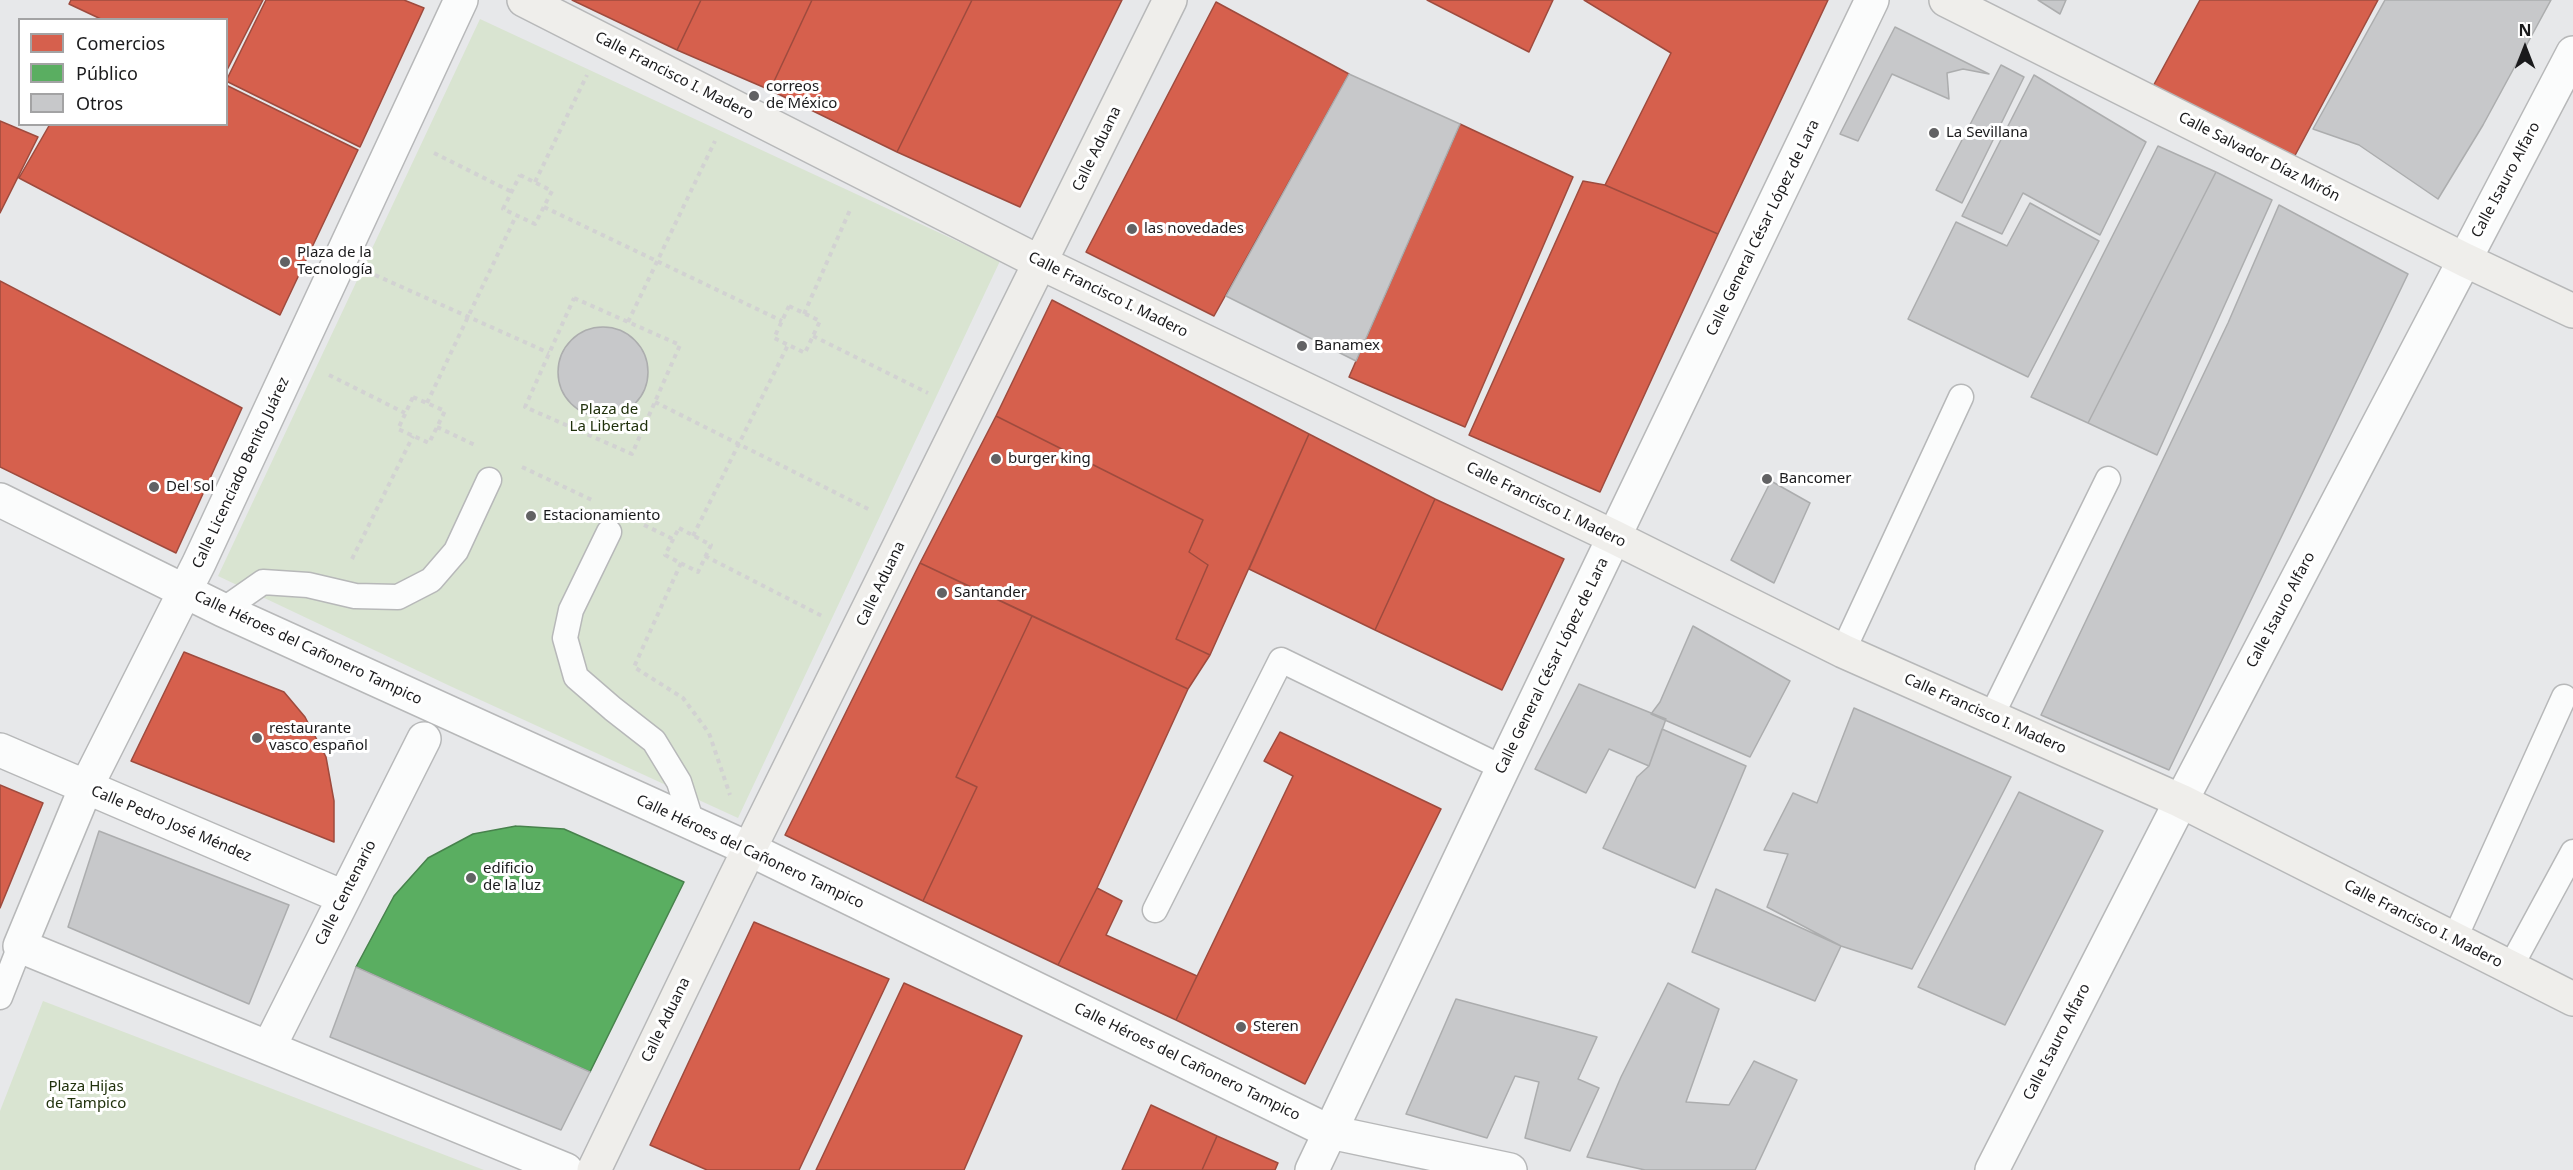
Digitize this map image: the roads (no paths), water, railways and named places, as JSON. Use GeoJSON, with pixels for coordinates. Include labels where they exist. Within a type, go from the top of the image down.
{"type":"FeatureCollection","features":[{"type":"Feature","properties":{"kind":"street","name":"Calle Licenciado Benito Juárez"},"geometry":{"type":"LineString","coordinates":[[20,946],[86,787],[185,592],[461,0]]}},
{"type":"Feature","properties":{"kind":"street","name":"Calle Francisco I. Madero"},"geometry":{"type":"LineString","coordinates":[[524,0],[1041,262],[1614,537],[1843,651],[2181,801],[2573,999]]}},
{"type":"Feature","properties":{"kind":"street","name":"Calle Aduana"},"geometry":{"type":"LineString","coordinates":[[594,1170],[749,849],[1170,0]]}},
{"type":"Feature","properties":{"kind":"street","name":"Calle General César López de Lara"},"geometry":{"type":"LineString","coordinates":[[1312,1170],[1872,0]]}},
{"type":"Feature","properties":{"kind":"street","name":"Calle Salvador Díaz Mirón"},"geometry":{"type":"LineString","coordinates":[[1946,0],[2465,260],[2573,311]]}},
{"type":"Feature","properties":{"kind":"street","name":"Calle Isauro Alfaro"},"geometry":{"type":"LineString","coordinates":[[1992,1170],[2181,801],[2573,53]]}},
{"type":"Feature","properties":{"kind":"street","name":"Calle Héroes del Cañonero Tampico"},"geometry":{"type":"LineString","coordinates":[[0,500],[223,610],[749,849],[1330,1132],[1509,1170]]}},
{"type":"Feature","properties":{"kind":"street","name":"Calle Centenario"},"geometry":{"type":"LineString","coordinates":[[269,1047],[424,739]]}},
{"type":"Feature","properties":{"kind":"street","name":"Calle Pedro José Méndez"},"geometry":{"type":"LineString","coordinates":[[0,750],[343,897]]}},
{"type":"Feature","properties":{"kind":"street"},"geometry":{"type":"LineString","coordinates":[[20,946],[566,1170]]}},
{"type":"Feature","properties":{"kind":"lane"},"geometry":{"type":"LineString","coordinates":[[1843,651],[1961,397]]}},
{"type":"Feature","properties":{"kind":"lane"},"geometry":{"type":"LineString","coordinates":[[1991,717],[2108,479]]}},
{"type":"Feature","properties":{"kind":"lane"},"geometry":{"type":"LineString","coordinates":[[223,610],[263,582],[308,585],[355,596],[398,597],[431,580],[456,551],[489,480]]}},
{"type":"Feature","properties":{"kind":"lane"},"geometry":{"type":"LineString","coordinates":[[609,532],[571,610],[566,638],[576,677],[612,709],[654,741],[679,782],[692,823]]}},
{"type":"Feature","properties":{"kind":"lane"},"geometry":{"type":"LineString","coordinates":[[1155,910],[1281,660],[1503,768]]}},
{"type":"Feature","properties":{"kind":"lane"},"geometry":{"type":"LineString","coordinates":[[2454,940],[2564,697]]}},
{"type":"Feature","properties":{"kind":"lane"},"geometry":{"type":"LineString","coordinates":[[2511,968],[2573,852]]}},
{"type":"Feature","properties":{"kind":"lane"},"geometry":{"type":"LineString","coordinates":[[0,997],[20,946]]}},
{"type":"Feature","properties":{"kind":"place","name":"correos de México"},"geometry":{"type":"Point","coordinates":[754,96]}},
{"type":"Feature","properties":{"kind":"place","name":"La Sevillana"},"geometry":{"type":"Point","coordinates":[1934,133]}},
{"type":"Feature","properties":{"kind":"place","name":"las novedades"},"geometry":{"type":"Point","coordinates":[1132,229]}},
{"type":"Feature","properties":{"kind":"place","name":"Plaza de la Tecnología"},"geometry":{"type":"Point","coordinates":[285,262]}},
{"type":"Feature","properties":{"kind":"place","name":"Banamex"},"geometry":{"type":"Point","coordinates":[1302,346]}},
{"type":"Feature","properties":{"kind":"place","name":"burger king"},"geometry":{"type":"Point","coordinates":[996,459]}},
{"type":"Feature","properties":{"kind":"place","name":"Bancomer"},"geometry":{"type":"Point","coordinates":[1767,479]}},
{"type":"Feature","properties":{"kind":"place","name":"Del Sol"},"geometry":{"type":"Point","coordinates":[154,487]}},
{"type":"Feature","properties":{"kind":"place","name":"Estacionamiento"},"geometry":{"type":"Point","coordinates":[531,516]}},
{"type":"Feature","properties":{"kind":"place","name":"Santander"},"geometry":{"type":"Point","coordinates":[942,593]}},
{"type":"Feature","properties":{"kind":"place","name":"restaurante vasco español"},"geometry":{"type":"Point","coordinates":[257,738]}},
{"type":"Feature","properties":{"kind":"place","name":"edificio de la luz"},"geometry":{"type":"Point","coordinates":[471,878]}},
{"type":"Feature","properties":{"kind":"place","name":"Steren"},"geometry":{"type":"Point","coordinates":[1241,1027]}},
{"type":"Feature","properties":{"kind":"park label","name":"Plaza de La Libertad"},"geometry":{"type":"Point","coordinates":[609,418]}},
{"type":"Feature","properties":{"kind":"park label","name":"Plaza Hijas de Tampico"},"geometry":{"type":"Point","coordinates":[86,1096]}}]}
